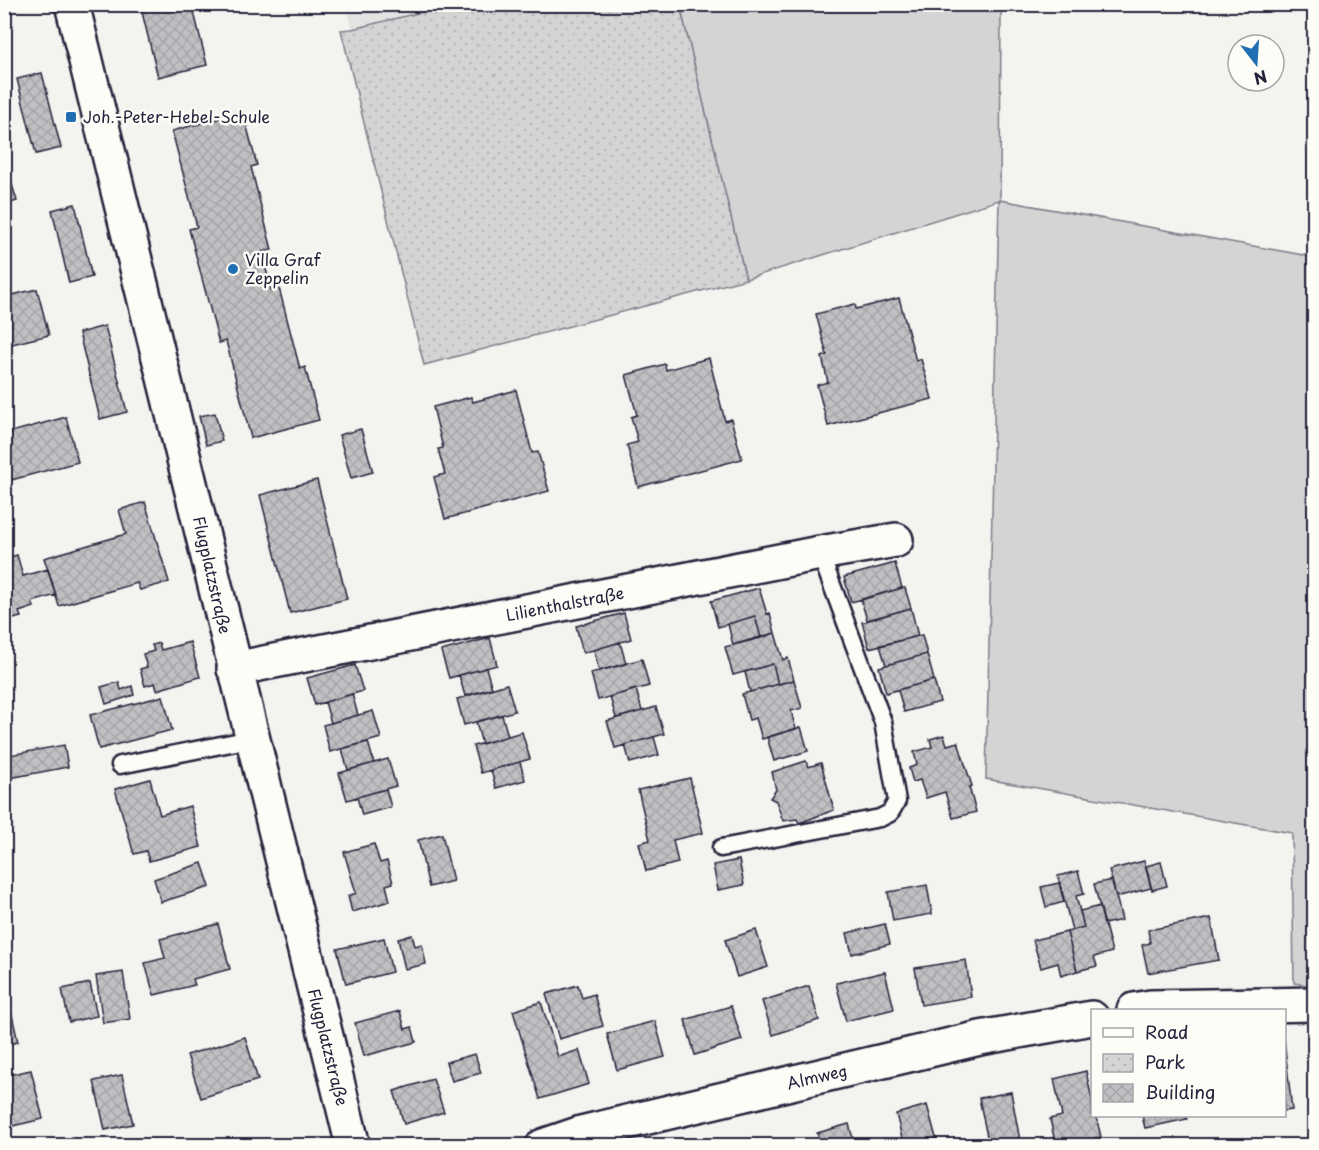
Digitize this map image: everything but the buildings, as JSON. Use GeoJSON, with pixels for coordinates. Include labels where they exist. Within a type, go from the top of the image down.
{"type":"FeatureCollection","features":[{"type":"Feature","properties":{"kind":"street","name":"Flugplatzstraße"},"geometry":{"type":"LineString","coordinates":[[72,4],[251,739],[353,1146]]}},
{"type":"Feature","properties":{"kind":"street","name":"Lilienthalstraße"},"geometry":{"type":"LineString","coordinates":[[234,669],[896,540]]}},
{"type":"Feature","properties":{"kind":"street"},"geometry":{"type":"LineString","coordinates":[[1142,1009],[1314,1004]]}},
{"type":"Feature","properties":{"kind":"street","name":"Almweg"},"geometry":{"type":"LineString","coordinates":[[543,1146],[581,1133],[980,1038],[1091,1018]]}},
{"type":"Feature","properties":{"kind":"lane"},"geometry":{"type":"LineString","coordinates":[[721,848],[880,818],[890,813],[897,801],[883,722],[820,553]]}},
{"type":"Feature","properties":{"kind":"lane"},"geometry":{"type":"LineString","coordinates":[[120,765],[251,739]]}},
{"type":"Feature","properties":{"kind":"shaded area"},"geometry":{"type":"Polygon","coordinates":[[[347,4],[451,5],[352,29],[347,4]]]}},
{"type":"Feature","properties":{"kind":"green space"},"geometry":{"type":"Polygon","coordinates":[[[451,5],[680,5],[746,279],[424,365],[341,30],[451,5]]]}},
{"type":"Feature","properties":{"kind":"green space"},"geometry":{"type":"Polygon","coordinates":[[[680,5],[1001,5],[1000,200],[1314,257],[1314,986],[1294,983],[1292,833],[986,779],[999,200],[746,279],[680,5]]]}},
{"type":"Feature","properties":{"kind":"place","name":"Joh.-Peter-Hebel-Schule"},"geometry":{"type":"Point","coordinates":[71,117]}},
{"type":"Feature","properties":{"kind":"place","name":"Villa Graf Zeppelin"},"geometry":{"type":"Point","coordinates":[233,269]}}]}
